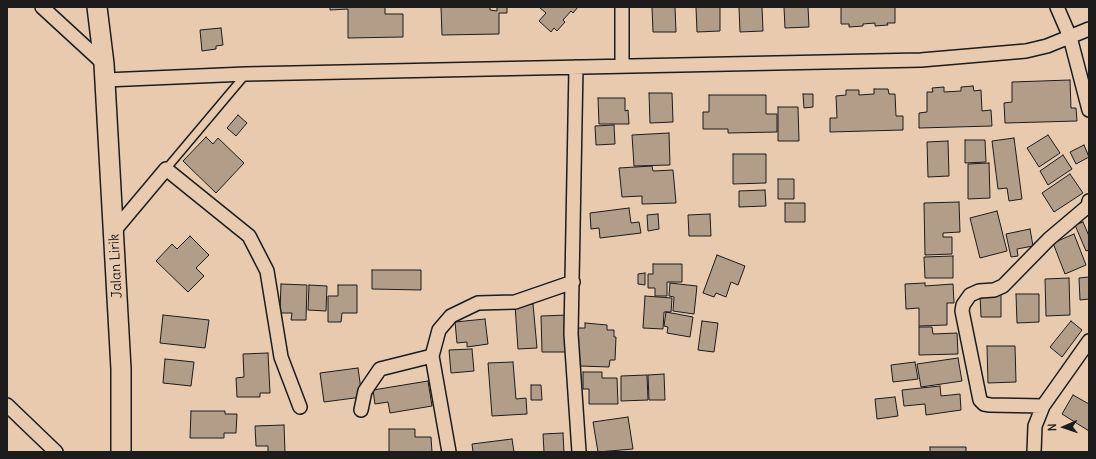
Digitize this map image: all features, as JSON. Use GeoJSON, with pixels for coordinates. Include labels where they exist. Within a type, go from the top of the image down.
{"type":"FeatureCollection","features":[{"type":"Feature","properties":{"kind":"main road","name":"Jalan Lirik"},"geometry":{"type":"LineString","coordinates":[[97,7],[105,72],[122,369],[121,452]]}},
{"type":"Feature","properties":{"kind":"street"},"geometry":{"type":"LineString","coordinates":[[42,7],[105,72],[246,74],[921,60],[1026,51],[1070,38],[1089,29]]}},
{"type":"Feature","properties":{"kind":"street"},"geometry":{"type":"LineString","coordinates":[[622,7],[622,66]]}},
{"type":"Feature","properties":{"kind":"street"},"geometry":{"type":"LineString","coordinates":[[1057,7],[1070,38],[1089,110]]}},
{"type":"Feature","properties":{"kind":"street"},"geometry":{"type":"LineString","coordinates":[[576,67],[571,334],[579,452]]}},
{"type":"Feature","properties":{"kind":"street"},"geometry":{"type":"LineString","coordinates":[[114,231],[166,170],[249,236],[267,271],[281,357],[300,407]]}},
{"type":"Feature","properties":{"kind":"street"},"geometry":{"type":"LineString","coordinates":[[1043,406],[990,405],[984,404],[980,400],[962,312],[963,305],[970,295],[979,291],[994,290],[1003,286],[1049,238],[1089,206]]}},
{"type":"Feature","properties":{"kind":"street"},"geometry":{"type":"LineString","coordinates":[[449,452],[432,356],[439,330],[451,316],[478,303],[515,302],[573,282]]}},
{"type":"Feature","properties":{"kind":"street"},"geometry":{"type":"LineString","coordinates":[[1034,452],[1035,426],[1043,406],[1089,341]]}},
{"type":"Feature","properties":{"kind":"street"},"geometry":{"type":"LineString","coordinates":[[361,410],[365,391],[380,369],[432,356]]}},
{"type":"Feature","properties":{"kind":"street"},"geometry":{"type":"LineString","coordinates":[[7,406],[56,452]]}},
{"type":"Feature","properties":{"kind":"lane"},"geometry":{"type":"LineString","coordinates":[[166,170],[246,74]]}},
{"type":"Feature","properties":{"kind":"building"},"geometry":{"type":"Polygon","coordinates":[[[330,7],[385,7],[385,14],[403,14],[403,37],[348,38],[348,9],[330,10],[330,7]]]}},
{"type":"Feature","properties":{"kind":"building"},"geometry":{"type":"Polygon","coordinates":[[[441,7],[490,7],[490,10],[497,11],[497,7],[507,7],[507,13],[499,13],[499,34],[442,35],[441,7]]]}},
{"type":"Feature","properties":{"kind":"building"},"geometry":{"type":"Polygon","coordinates":[[[539,7],[578,7],[573,13],[571,11],[563,20],[565,22],[557,31],[554,28],[551,32],[539,21],[546,13],[539,7]]]}},
{"type":"Feature","properties":{"kind":"building"},"geometry":{"type":"Polygon","coordinates":[[[652,7],[675,7],[676,32],[653,32],[652,7]]]}},
{"type":"Feature","properties":{"kind":"building"},"geometry":{"type":"Polygon","coordinates":[[[696,7],[720,7],[720,31],[697,32],[696,7]]]}},
{"type":"Feature","properties":{"kind":"building"},"geometry":{"type":"Polygon","coordinates":[[[739,7],[762,7],[763,31],[740,32],[739,7]]]}},
{"type":"Feature","properties":{"kind":"building"},"geometry":{"type":"Polygon","coordinates":[[[784,7],[808,7],[809,27],[785,28],[784,7]]]}},
{"type":"Feature","properties":{"kind":"building"},"geometry":{"type":"Polygon","coordinates":[[[841,7],[895,7],[895,23],[875,26],[875,23],[863,24],[863,26],[849,27],[849,24],[841,24],[841,7]]]}},
{"type":"Feature","properties":{"kind":"building"},"geometry":{"type":"Polygon","coordinates":[[[221,28],[223,45],[216,46],[216,49],[202,51],[200,30],[221,28]]]}},
{"type":"Feature","properties":{"kind":"building"},"geometry":{"type":"Polygon","coordinates":[[[1070,80],[1071,108],[1076,108],[1077,121],[1005,123],[1004,103],[1012,102],[1012,82],[1070,80]]]}},
{"type":"Feature","properties":{"kind":"building"},"geometry":{"type":"Polygon","coordinates":[[[973,86],[974,91],[981,90],[982,111],[991,110],[992,126],[919,128],[919,113],[927,112],[927,92],[933,92],[932,88],[944,87],[944,92],[961,91],[961,87],[973,86]]]}},
{"type":"Feature","properties":{"kind":"building"},"geometry":{"type":"Polygon","coordinates":[[[874,89],[888,89],[889,94],[895,94],[896,116],[903,116],[903,130],[830,132],[830,118],[837,118],[836,96],[846,95],[846,90],[859,90],[859,95],[874,94],[874,89]]]}},
{"type":"Feature","properties":{"kind":"building"},"geometry":{"type":"Polygon","coordinates":[[[649,93],[672,93],[673,122],[650,123],[649,93]]]}},
{"type":"Feature","properties":{"kind":"building"},"geometry":{"type":"Polygon","coordinates":[[[803,94],[813,94],[813,107],[804,108],[803,94]]]}},
{"type":"Feature","properties":{"kind":"building"},"geometry":{"type":"Polygon","coordinates":[[[709,95],[766,95],[766,114],[777,114],[777,132],[728,133],[728,129],[703,129],[703,112],[709,112],[709,95]]]}},
{"type":"Feature","properties":{"kind":"building"},"geometry":{"type":"Polygon","coordinates":[[[598,98],[625,98],[625,111],[628,110],[629,124],[599,124],[598,98]]]}},
{"type":"Feature","properties":{"kind":"building"},"geometry":{"type":"Polygon","coordinates":[[[778,107],[798,107],[799,141],[778,141],[778,107]]]}},
{"type":"Feature","properties":{"kind":"building"},"geometry":{"type":"Polygon","coordinates":[[[238,115],[247,123],[236,136],[227,128],[238,115]]]}},
{"type":"Feature","properties":{"kind":"building"},"geometry":{"type":"Polygon","coordinates":[[[614,125],[615,144],[596,145],[595,126],[614,125]]]}},
{"type":"Feature","properties":{"kind":"building"},"geometry":{"type":"Polygon","coordinates":[[[669,133],[670,165],[634,166],[632,135],[669,133]]]}},
{"type":"Feature","properties":{"kind":"building"},"geometry":{"type":"Polygon","coordinates":[[[1048,135],[1060,153],[1039,167],[1027,148],[1048,135]]]}},
{"type":"Feature","properties":{"kind":"building"},"geometry":{"type":"Polygon","coordinates":[[[206,137],[213,144],[218,138],[244,163],[216,193],[183,161],[206,137]]]}},
{"type":"Feature","properties":{"kind":"building"},"geometry":{"type":"Polygon","coordinates":[[[1014,138],[1022,199],[1009,201],[1007,188],[998,189],[992,141],[1014,138]]]}},
{"type":"Feature","properties":{"kind":"building"},"geometry":{"type":"Polygon","coordinates":[[[965,140],[985,140],[986,162],[965,163],[965,140]]]}},
{"type":"Feature","properties":{"kind":"building"},"geometry":{"type":"Polygon","coordinates":[[[948,141],[949,176],[928,177],[927,142],[948,141]]]}},
{"type":"Feature","properties":{"kind":"building"},"geometry":{"type":"Polygon","coordinates":[[[1084,145],[1089,157],[1076,164],[1070,152],[1084,145]]]}},
{"type":"Feature","properties":{"kind":"building"},"geometry":{"type":"Polygon","coordinates":[[[733,154],[766,154],[766,183],[733,184],[733,154]]]}},
{"type":"Feature","properties":{"kind":"building"},"geometry":{"type":"Polygon","coordinates":[[[1063,155],[1072,169],[1048,185],[1040,171],[1063,155]]]}},
{"type":"Feature","properties":{"kind":"building"},"geometry":{"type":"Polygon","coordinates":[[[989,163],[990,198],[968,199],[968,164],[989,163]]]}},
{"type":"Feature","properties":{"kind":"building"},"geometry":{"type":"Polygon","coordinates":[[[652,166],[653,171],[673,170],[676,203],[642,204],[642,196],[622,197],[619,168],[652,166]]]}},
{"type":"Feature","properties":{"kind":"building"},"geometry":{"type":"Polygon","coordinates":[[[1070,174],[1083,193],[1054,212],[1042,193],[1070,174]]]}},
{"type":"Feature","properties":{"kind":"building"},"geometry":{"type":"Polygon","coordinates":[[[778,179],[794,179],[794,199],[778,199],[778,179]]]}},
{"type":"Feature","properties":{"kind":"building"},"geometry":{"type":"Polygon","coordinates":[[[765,190],[766,206],[739,207],[739,191],[765,190]]]}},
{"type":"Feature","properties":{"kind":"building"},"geometry":{"type":"Polygon","coordinates":[[[959,202],[960,232],[943,233],[943,237],[952,237],[952,254],[925,255],[924,203],[959,202]]]}},
{"type":"Feature","properties":{"kind":"building"},"geometry":{"type":"Polygon","coordinates":[[[785,203],[805,203],[805,222],[785,222],[785,203]]]}},
{"type":"Feature","properties":{"kind":"building"},"geometry":{"type":"Polygon","coordinates":[[[629,208],[631,223],[639,222],[641,233],[600,238],[599,228],[591,229],[590,213],[629,208]]]}},
{"type":"Feature","properties":{"kind":"building"},"geometry":{"type":"Polygon","coordinates":[[[997,211],[1007,251],[980,258],[970,218],[997,211]]]}},
{"type":"Feature","properties":{"kind":"building"},"geometry":{"type":"Polygon","coordinates":[[[658,214],[659,229],[648,231],[647,215],[658,214]]]}},
{"type":"Feature","properties":{"kind":"building"},"geometry":{"type":"Polygon","coordinates":[[[710,214],[711,236],[689,236],[688,215],[710,214]]]}},
{"type":"Feature","properties":{"kind":"building"},"geometry":{"type":"Polygon","coordinates":[[[1083,222],[1089,236],[1089,250],[1086,251],[1075,225],[1083,222]]]}},
{"type":"Feature","properties":{"kind":"building"},"geometry":{"type":"Polygon","coordinates":[[[1030,229],[1033,246],[1017,249],[1018,256],[1011,257],[1006,234],[1030,229]]]}},
{"type":"Feature","properties":{"kind":"building"},"geometry":{"type":"Polygon","coordinates":[[[1074,234],[1086,265],[1065,274],[1053,243],[1074,234]]]}},
{"type":"Feature","properties":{"kind":"building"},"geometry":{"type":"Polygon","coordinates":[[[190,236],[209,255],[196,268],[204,276],[188,292],[156,261],[172,244],[177,249],[190,236]]]}},
{"type":"Feature","properties":{"kind":"building"},"geometry":{"type":"Polygon","coordinates":[[[717,255],[745,266],[738,285],[731,282],[726,297],[716,293],[714,297],[703,293],[717,255]]]}},
{"type":"Feature","properties":{"kind":"building"},"geometry":{"type":"Polygon","coordinates":[[[953,256],[953,278],[925,278],[924,257],[953,256]]]}},
{"type":"Feature","properties":{"kind":"building"},"geometry":{"type":"Polygon","coordinates":[[[653,264],[682,264],[682,282],[667,282],[667,296],[655,296],[655,288],[648,288],[648,274],[653,274],[653,264]]]}},
{"type":"Feature","properties":{"kind":"building"},"geometry":{"type":"Polygon","coordinates":[[[372,270],[421,270],[421,290],[372,289],[372,270]]]}},
{"type":"Feature","properties":{"kind":"building"},"geometry":{"type":"Polygon","coordinates":[[[645,273],[645,285],[638,284],[638,274],[645,273]]]}},
{"type":"Feature","properties":{"kind":"building"},"geometry":{"type":"Polygon","coordinates":[[[1089,277],[1089,299],[1080,300],[1079,278],[1089,277]]]}},
{"type":"Feature","properties":{"kind":"building"},"geometry":{"type":"Polygon","coordinates":[[[1069,278],[1070,315],[1046,316],[1045,279],[1069,278]]]}},
{"type":"Feature","properties":{"kind":"building"},"geometry":{"type":"Polygon","coordinates":[[[670,283],[697,286],[694,314],[673,311],[674,297],[669,296],[670,283]]]}},
{"type":"Feature","properties":{"kind":"building"},"geometry":{"type":"Polygon","coordinates":[[[925,283],[925,286],[953,284],[954,303],[947,303],[947,325],[919,326],[919,308],[906,309],[905,284],[925,283]]]}},
{"type":"Feature","properties":{"kind":"building"},"geometry":{"type":"Polygon","coordinates":[[[281,284],[307,285],[306,320],[291,320],[292,313],[280,313],[281,284]]]}},
{"type":"Feature","properties":{"kind":"building"},"geometry":{"type":"Polygon","coordinates":[[[309,285],[327,286],[326,311],[308,310],[309,285]]]}},
{"type":"Feature","properties":{"kind":"building"},"geometry":{"type":"Polygon","coordinates":[[[338,285],[357,285],[357,313],[342,313],[341,322],[328,322],[328,296],[338,296],[338,285]]]}},
{"type":"Feature","properties":{"kind":"building"},"geometry":{"type":"Polygon","coordinates":[[[1001,294],[1001,317],[981,317],[980,295],[1001,294]]]}},
{"type":"Feature","properties":{"kind":"building"},"geometry":{"type":"Polygon","coordinates":[[[1016,294],[1039,294],[1039,322],[1017,323],[1016,294]]]}},
{"type":"Feature","properties":{"kind":"building"},"geometry":{"type":"Polygon","coordinates":[[[645,296],[672,298],[671,312],[664,312],[663,329],[643,328],[645,296]]]}},
{"type":"Feature","properties":{"kind":"building"},"geometry":{"type":"Polygon","coordinates":[[[533,304],[537,348],[518,349],[515,305],[533,304]]]}},
{"type":"Feature","properties":{"kind":"building"},"geometry":{"type":"Polygon","coordinates":[[[666,312],[693,317],[690,337],[667,333],[668,327],[664,326],[666,312]]]}},
{"type":"Feature","properties":{"kind":"building"},"geometry":{"type":"Polygon","coordinates":[[[163,315],[209,320],[205,348],[160,343],[163,315]]]}},
{"type":"Feature","properties":{"kind":"building"},"geometry":{"type":"Polygon","coordinates":[[[568,315],[569,352],[542,352],[541,316],[568,315]]]}},
{"type":"Feature","properties":{"kind":"building"},"geometry":{"type":"Polygon","coordinates":[[[485,319],[488,344],[467,347],[467,342],[457,343],[455,322],[485,319]]]}},
{"type":"Feature","properties":{"kind":"building"},"geometry":{"type":"Polygon","coordinates":[[[702,321],[718,323],[714,352],[698,350],[702,321]]]}},
{"type":"Feature","properties":{"kind":"building"},"geometry":{"type":"Polygon","coordinates":[[[1071,321],[1082,330],[1062,357],[1050,347],[1071,321]]]}},
{"type":"Feature","properties":{"kind":"building"},"geometry":{"type":"Polygon","coordinates":[[[585,323],[607,325],[607,330],[614,330],[614,337],[616,337],[615,360],[610,360],[609,367],[580,366],[580,359],[577,358],[578,328],[585,328],[585,323]]]}},
{"type":"Feature","properties":{"kind":"building"},"geometry":{"type":"Polygon","coordinates":[[[919,327],[932,327],[933,334],[957,333],[958,354],[919,355],[919,327]]]}},
{"type":"Feature","properties":{"kind":"building"},"geometry":{"type":"Polygon","coordinates":[[[987,346],[1015,346],[1016,382],[988,383],[987,346]]]}},
{"type":"Feature","properties":{"kind":"building"},"geometry":{"type":"Polygon","coordinates":[[[472,349],[474,371],[451,373],[449,350],[472,349]]]}},
{"type":"Feature","properties":{"kind":"building"},"geometry":{"type":"Polygon","coordinates":[[[268,353],[270,393],[260,393],[260,397],[237,397],[236,378],[244,377],[243,354],[268,353]]]}},
{"type":"Feature","properties":{"kind":"building"},"geometry":{"type":"Polygon","coordinates":[[[958,358],[962,381],[921,387],[917,364],[958,358]]]}},
{"type":"Feature","properties":{"kind":"building"},"geometry":{"type":"Polygon","coordinates":[[[165,359],[194,362],[191,386],[163,383],[165,359]]]}},
{"type":"Feature","properties":{"kind":"building"},"geometry":{"type":"Polygon","coordinates":[[[513,362],[516,399],[526,398],[527,414],[492,416],[488,363],[513,362]]]}},
{"type":"Feature","properties":{"kind":"building"},"geometry":{"type":"Polygon","coordinates":[[[915,362],[918,379],[893,382],[891,365],[915,362]]]}},
{"type":"Feature","properties":{"kind":"building"},"geometry":{"type":"Polygon","coordinates":[[[358,368],[362,397],[324,402],[320,373],[358,368]]]}},
{"type":"Feature","properties":{"kind":"building"},"geometry":{"type":"Polygon","coordinates":[[[583,372],[602,372],[602,378],[617,378],[618,404],[589,404],[589,389],[583,389],[583,372]]]}},
{"type":"Feature","properties":{"kind":"building"},"geometry":{"type":"Polygon","coordinates":[[[664,374],[665,400],[649,400],[648,375],[664,374]]]}},
{"type":"Feature","properties":{"kind":"building"},"geometry":{"type":"Polygon","coordinates":[[[647,375],[648,400],[621,401],[621,376],[647,375]]]}},
{"type":"Feature","properties":{"kind":"building"},"geometry":{"type":"Polygon","coordinates":[[[428,381],[432,406],[390,413],[388,402],[375,404],[373,390],[428,381]]]}},
{"type":"Feature","properties":{"kind":"building"},"geometry":{"type":"Polygon","coordinates":[[[531,385],[541,385],[542,400],[531,400],[531,385]]]}},
{"type":"Feature","properties":{"kind":"building"},"geometry":{"type":"Polygon","coordinates":[[[940,386],[941,396],[960,394],[961,410],[926,415],[925,404],[904,406],[902,390],[940,386]]]}},
{"type":"Feature","properties":{"kind":"building"},"geometry":{"type":"Polygon","coordinates":[[[1073,395],[1089,404],[1089,431],[1062,414],[1073,395]]]}},
{"type":"Feature","properties":{"kind":"building"},"geometry":{"type":"Polygon","coordinates":[[[895,397],[898,416],[877,419],[875,399],[895,397]]]}},
{"type":"Feature","properties":{"kind":"building"},"geometry":{"type":"Polygon","coordinates":[[[191,411],[225,411],[225,414],[237,414],[236,433],[224,433],[224,438],[190,438],[191,411]]]}},
{"type":"Feature","properties":{"kind":"building"},"geometry":{"type":"Polygon","coordinates":[[[628,417],[633,449],[598,452],[593,422],[628,417]]]}},
{"type":"Feature","properties":{"kind":"building"},"geometry":{"type":"Polygon","coordinates":[[[284,425],[285,452],[268,452],[268,446],[256,446],[255,426],[284,425]]]}},
{"type":"Feature","properties":{"kind":"building"},"geometry":{"type":"Polygon","coordinates":[[[389,429],[415,429],[415,437],[431,437],[432,452],[389,452],[389,429]]]}},
{"type":"Feature","properties":{"kind":"building"},"geometry":{"type":"Polygon","coordinates":[[[563,433],[564,452],[544,452],[543,434],[563,433]]]}},
{"type":"Feature","properties":{"kind":"building"},"geometry":{"type":"Polygon","coordinates":[[[512,439],[514,452],[473,452],[472,444],[512,439]]]}},
{"type":"Feature","properties":{"kind":"building"},"geometry":{"type":"Polygon","coordinates":[[[930,447],[966,447],[966,452],[930,452],[930,447]]]}}]}
